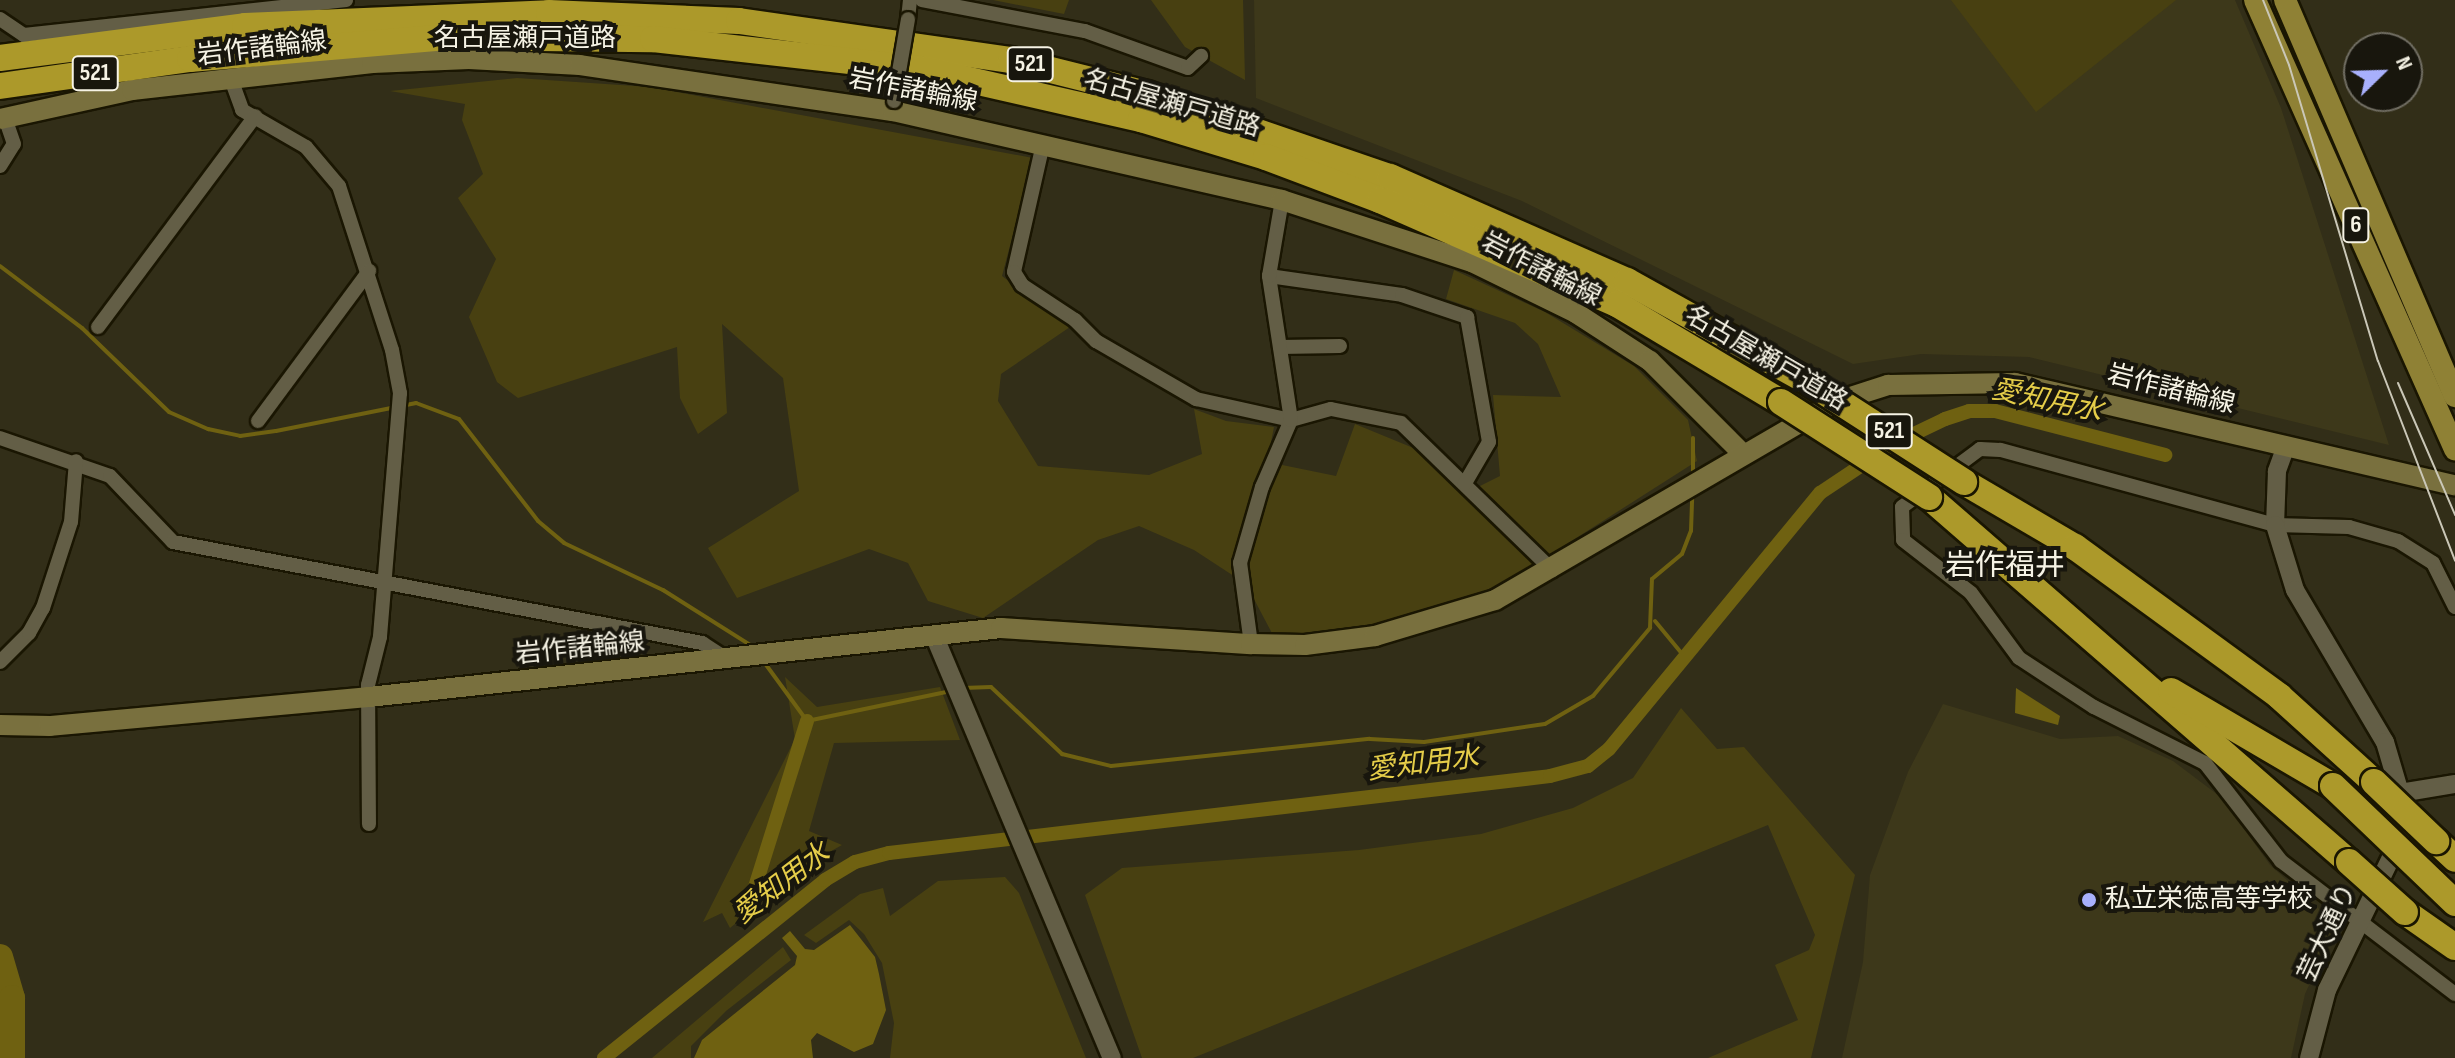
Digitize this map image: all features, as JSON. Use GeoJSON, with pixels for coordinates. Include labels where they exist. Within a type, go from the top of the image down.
{"type":"FeatureCollection","features":[{"type":"Feature","properties":{"kind":"highway","name":"名古屋瀬戸道路"},"geometry":{"type":"LineString","coordinates":[[0,58],[187,33],[446,14],[652,15],[822,30],[1011,60],[1147,94],[1390,177],[1627,281],[1812,384],[1969,486],[2075,547],[2147,603]]}},
{"type":"Feature","properties":{"kind":"highway","name":"名古屋瀬戸道路"},"geometry":{"type":"LineString","coordinates":[[0,86],[190,59],[447,37],[653,39],[820,55],[1008,86],[1266,157],[1469,236],[1617,304],[1781,402],[1929,497],[1956,517],[2023,583],[2109,653]]}},
{"type":"Feature","properties":{"kind":"highway"},"geometry":{"type":"LineString","coordinates":[[2147,603],[2455,886]]}},
{"type":"Feature","properties":{"kind":"highway"},"geometry":{"type":"LineString","coordinates":[[2147,603],[2279,696],[2446,850]]}},
{"type":"Feature","properties":{"kind":"highway"},"geometry":{"type":"LineString","coordinates":[[2109,653],[2338,781],[2455,903]]}},
{"type":"Feature","properties":{"kind":"highway"},"geometry":{"type":"LineString","coordinates":[[2109,653],[2405,912],[2455,947]]}},
{"type":"Feature","properties":{"kind":"main road","name":"6"},"geometry":{"type":"LineString","coordinates":[[2255,0],[2430,365],[2455,396]]}},
{"type":"Feature","properties":{"kind":"main road","name":"6"},"geometry":{"type":"LineString","coordinates":[[2285,0],[2430,365],[2455,450]]}},
{"type":"Feature","properties":{"kind":"main road","name":"岩作諸輪線"},"geometry":{"type":"LineString","coordinates":[[2,118],[132,90],[372,63],[495,60],[580,65],[894,106],[1282,200],[1472,262],[1576,313],[1650,361],[1742,453]]}},
{"type":"Feature","properties":{"kind":"main road","name":"岩作諸輪線"},"geometry":{"type":"LineString","coordinates":[[0,725],[50,726],[369,697],[738,660],[1001,628],[1305,645],[1406,630],[1495,600],[1552,570],[1742,453],[1835,402],[1888,385],[1942,380],[2015,383],[2101,399],[2455,485]]}},
{"type":"Feature","properties":{"kind":"street"},"geometry":{"type":"LineString","coordinates":[[0,19],[24,35],[346,0]]}},
{"type":"Feature","properties":{"kind":"street"},"geometry":{"type":"LineString","coordinates":[[894,106],[910,0]]}},
{"type":"Feature","properties":{"kind":"street"},"geometry":{"type":"LineString","coordinates":[[922,0],[1085,31],[1188,68],[1201,56]]}},
{"type":"Feature","properties":{"kind":"street"},"geometry":{"type":"LineString","coordinates":[[231,79],[238,105],[306,147],[328,170],[369,271],[400,393],[369,697],[369,824]]}},
{"type":"Feature","properties":{"kind":"street"},"geometry":{"type":"LineString","coordinates":[[98,327],[255,116]]}},
{"type":"Feature","properties":{"kind":"street"},"geometry":{"type":"LineString","coordinates":[[0,166],[14,144],[2,118]]}},
{"type":"Feature","properties":{"kind":"street"},"geometry":{"type":"LineString","coordinates":[[1043,144],[1016,279],[1096,341],[1196,399],[1291,420],[1331,409],[1401,423],[1552,570]]}},
{"type":"Feature","properties":{"kind":"street"},"geometry":{"type":"LineString","coordinates":[[1251,644],[1240,563],[1262,487],[1291,420],[1269,276],[1282,200]]}},
{"type":"Feature","properties":{"kind":"street"},"geometry":{"type":"LineString","coordinates":[[258,421],[369,271]]}},
{"type":"Feature","properties":{"kind":"street"},"geometry":{"type":"LineString","coordinates":[[1269,276],[1402,295],[1467,317],[1489,442],[1465,483]]}},
{"type":"Feature","properties":{"kind":"street"},"geometry":{"type":"LineString","coordinates":[[1280,347],[1340,346]]}},
{"type":"Feature","properties":{"kind":"street"},"geometry":{"type":"LineString","coordinates":[[0,438],[76,461],[117,481],[173,542],[702,643],[738,660]]}},
{"type":"Feature","properties":{"kind":"street","name":"芸大通り"},"geometry":{"type":"LineString","coordinates":[[2286,446],[2277,471],[2275,525],[2295,590],[2385,742],[2400,793],[2400,839],[2327,990],[2309,1058]]}},
{"type":"Feature","properties":{"kind":"street"},"geometry":{"type":"LineString","coordinates":[[2455,607],[2433,563],[2398,541],[2349,527],[2275,525],[2000,450],[1980,449],[1902,507],[1903,540],[1971,593],[2019,658],[2094,707],[2205,763],[2281,861],[2455,994]]}},
{"type":"Feature","properties":{"kind":"street"},"geometry":{"type":"LineString","coordinates":[[0,662],[29,633],[43,608],[71,522],[76,461]]}},
{"type":"Feature","properties":{"kind":"street"},"geometry":{"type":"LineString","coordinates":[[934,635],[1112,1058]]}},
{"type":"Feature","properties":{"kind":"street"},"geometry":{"type":"LineString","coordinates":[[2400,793],[2455,784]]}},
{"type":"Feature","properties":{"kind":"shaded area"},"geometry":{"type":"Polygon","coordinates":[[[993,0],[1069,0],[1064,14],[993,0]]]}},
{"type":"Feature","properties":{"kind":"shaded area"},"geometry":{"type":"Polygon","coordinates":[[[1151,0],[1243,0],[1245,80],[1185,47],[1151,0]]]}},
{"type":"Feature","properties":{"kind":"shaded area"},"geometry":{"type":"Polygon","coordinates":[[[1254,0],[2235,0],[2281,108],[2389,445],[2029,357],[1921,354],[1853,364],[1522,201],[1256,98],[1254,0]]]}},
{"type":"Feature","properties":{"kind":"shaded area"},"geometry":{"type":"Polygon","coordinates":[[[1951,0],[2176,0],[2036,112],[1951,0]]]}},
{"type":"Feature","properties":{"kind":"shaded area"},"geometry":{"type":"Polygon","coordinates":[[[517,78],[650,87],[1033,158],[1002,276],[1070,327],[1001,374],[998,401],[1038,466],[1149,475],[1202,454],[1194,409],[1226,421],[1274,427],[1267,462],[1336,476],[1355,424],[1428,454],[1468,492],[1500,476],[1493,395],[1561,397],[1538,344],[1515,323],[1446,299],[1454,270],[1545,312],[1634,366],[1688,420],[1697,461],[1490,593],[1385,627],[1274,637],[1246,584],[1194,550],[1139,526],[1098,540],[983,618],[928,601],[908,563],[869,549],[737,598],[708,548],[799,491],[783,378],[722,324],[727,413],[698,434],[680,398],[677,347],[518,398],[497,382],[469,317],[496,259],[458,198],[483,174],[462,120],[465,104],[390,91],[517,78]]]}},
{"type":"Feature","properties":{"kind":"shaded area"},"geometry":{"type":"Polygon","coordinates":[[[785,677],[817,707],[940,687],[960,740],[834,743],[809,831],[842,845],[808,864],[730,928],[722,913],[703,922],[795,739],[785,677]]]}},
{"type":"Feature","properties":{"kind":"shaded area"},"geometry":{"type":"Polygon","coordinates":[[[2016,688],[2060,716],[2058,725],[2015,713],[2016,688]]]}},
{"type":"Feature","properties":{"kind":"shaded area","name":"私立栄徳高等学校"},"geometry":{"type":"Polygon","coordinates":[[[1943,704],[2060,739],[2118,736],[2173,761],[2222,798],[2270,865],[2337,925],[2305,994],[2291,1058],[1842,1058],[1863,962],[1870,875],[1908,772],[1943,704]]]}},
{"type":"Feature","properties":{"kind":"shaded area"},"geometry":{"type":"Polygon","coordinates":[[[1681,708],[1717,749],[1744,747],[1855,875],[1811,1058],[1708,1058],[1798,1020],[1775,965],[1809,950],[1815,935],[1768,825],[1193,1058],[1142,1058],[1085,895],[1122,868],[1359,850],[1481,834],[1573,808],[1633,778],[1681,708]]]}},
{"type":"Feature","properties":{"kind":"shaded area"},"geometry":{"type":"Polygon","coordinates":[[[1005,877],[1019,893],[1086,1058],[890,1058],[894,1023],[882,963],[864,934],[849,920],[816,943],[804,935],[860,894],[883,888],[890,916],[938,881],[1005,877]]]}},
{"type":"Feature","properties":{"kind":"shaded area"},"geometry":{"type":"Polygon","coordinates":[[[850,925],[875,957],[886,1010],[873,1044],[854,1052],[817,1033],[811,1040],[813,1058],[694,1058],[702,1040],[795,965],[797,956],[782,938],[790,931],[805,949],[814,950],[850,925]]]}},
{"type":"Feature","properties":{"kind":"shaded area"},"geometry":{"type":"Polygon","coordinates":[[[783,947],[791,960],[726,1011],[691,1046],[691,1058],[652,1058],[783,947]]]}},
{"type":"Feature","properties":{"kind":"waterway"},"geometry":{"type":"LineString","coordinates":[[0,266],[82,328],[169,412],[208,429],[240,436],[416,403],[459,419],[538,521],[564,543],[663,590],[755,648]]}},
{"type":"Feature","properties":{"kind":"waterway","name":"愛知用水"},"geometry":{"type":"LineString","coordinates":[[604,1058],[825,880],[855,862],[889,853],[1550,776],[1588,766],[1609,749],[1820,493],[1895,443],[1945,419],[1969,411],[1995,411],[2165,455]]}},
{"type":"Feature","properties":{"kind":"waterway"},"geometry":{"type":"LineString","coordinates":[[1693,438],[1693,476]]}},
{"type":"Feature","properties":{"kind":"waterway"},"geometry":{"type":"LineString","coordinates":[[963,688],[991,687],[1062,754],[1111,766],[1370,739],[1424,742],[1545,724],[1593,696],[1650,628],[1652,579],[1682,554],[1691,531],[1692,493]]}},
{"type":"Feature","properties":{"kind":"waterway"},"geometry":{"type":"LineString","coordinates":[[1655,621],[1684,656]]}},
{"type":"Feature","properties":{"kind":"waterway"},"geometry":{"type":"LineString","coordinates":[[764,662],[807,721],[951,691]]}},
{"type":"Feature","properties":{"kind":"waterway"},"geometry":{"type":"LineString","coordinates":[[755,887],[807,721]]}},
{"type":"Feature","properties":{"kind":"waterway"},"geometry":{"type":"LineString","coordinates":[[0,957],[12,998],[12,1058]]}},
{"type":"Feature","properties":{"kind":"tram line"},"geometry":{"type":"LineString","coordinates":[[2263,0],[2289,65],[2378,361],[2455,561]]}},
{"type":"Feature","properties":{"kind":"tram line"},"geometry":{"type":"LineString","coordinates":[[2398,383],[2455,515]]}},
{"type":"Feature","properties":{"kind":"place","name":"私立栄徳高等学校"},"geometry":{"type":"Point","coordinates":[2089,900]}},
{"type":"Feature","properties":{"kind":"district","name":"岩作福井"},"geometry":{"type":"Point","coordinates":[2005,566]}}]}
